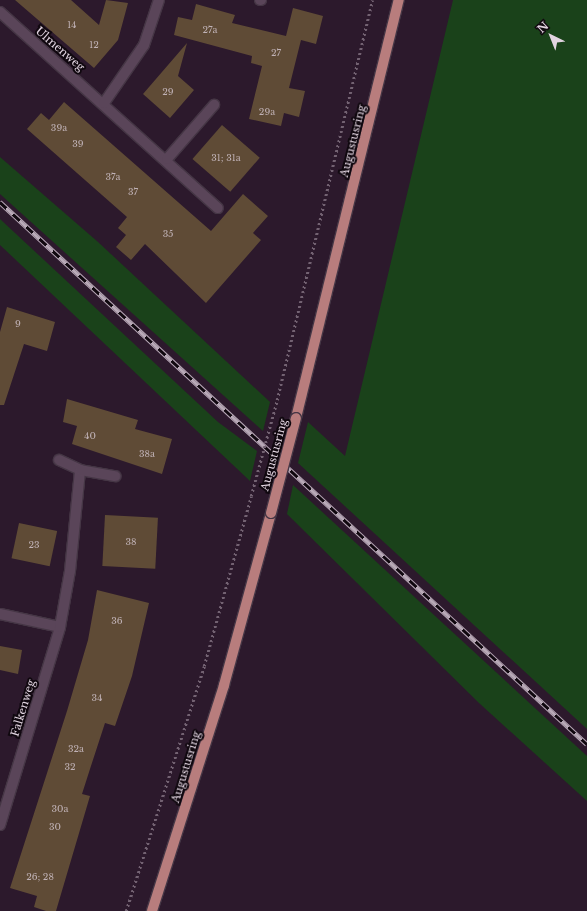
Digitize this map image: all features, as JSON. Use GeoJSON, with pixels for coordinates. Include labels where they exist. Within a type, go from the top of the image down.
{"type":"FeatureCollection","features":[{"type":"Feature","properties":{"kind":"main road","name":"Augustusring"},"geometry":{"type":"LineString","coordinates":[[152,911],[224,685],[271,513],[296,418],[399,0]]}},
{"type":"Feature","properties":{"kind":"street"},"geometry":{"type":"LineString","coordinates":[[104,103],[144,45],[158,0]]}},
{"type":"Feature","properties":{"kind":"street","name":"Ulmenweg"},"geometry":{"type":"LineString","coordinates":[[0,12],[167,159],[218,208]]}},
{"type":"Feature","properties":{"kind":"street"},"geometry":{"type":"LineString","coordinates":[[167,159],[214,105]]}},
{"type":"Feature","properties":{"kind":"street"},"geometry":{"type":"LineString","coordinates":[[59,460],[80,470],[115,476]]}},
{"type":"Feature","properties":{"kind":"street","name":"Falkenweg"},"geometry":{"type":"LineString","coordinates":[[1,821],[60,627],[70,571],[80,470]]}},
{"type":"Feature","properties":{"kind":"street"},"geometry":{"type":"LineString","coordinates":[[0,614],[60,627]]}},
{"type":"Feature","properties":{"kind":"path"},"geometry":{"type":"LineString","coordinates":[[126,911],[204,666],[277,400],[372,0]]}},
{"type":"Feature","properties":{"kind":"green space"},"geometry":{"type":"Polygon","coordinates":[[[453,0],[587,0],[587,729],[298,463],[308,422],[345,456],[453,0]]]}},
{"type":"Feature","properties":{"kind":"green space"},"geometry":{"type":"Polygon","coordinates":[[[0,157],[98,242],[270,402],[263,431],[0,194],[0,157]]]}},
{"type":"Feature","properties":{"kind":"green space"},"geometry":{"type":"Polygon","coordinates":[[[0,219],[218,422],[257,451],[250,481],[0,245],[0,219]]]}},
{"type":"Feature","properties":{"kind":"green space"},"geometry":{"type":"Polygon","coordinates":[[[293,485],[587,756],[587,801],[479,703],[287,514],[293,485]]]}},
{"type":"Feature","properties":{"kind":"building"},"geometry":{"type":"Polygon","coordinates":[[[15,0],[71,0],[99,25],[106,0],[128,3],[118,40],[94,68],[15,0]]]}},
{"type":"Feature","properties":{"kind":"building"},"geometry":{"type":"Polygon","coordinates":[[[196,4],[235,15],[232,23],[286,36],[293,8],[323,16],[316,44],[301,40],[289,88],[305,91],[299,117],[284,113],[281,126],[249,119],[262,66],[251,63],[252,56],[174,35],[178,17],[192,20],[196,4]]]}},
{"type":"Feature","properties":{"kind":"building"},"geometry":{"type":"Polygon","coordinates":[[[187,43],[178,76],[194,90],[170,118],[143,94],[187,43]]]}},
{"type":"Feature","properties":{"kind":"building"},"geometry":{"type":"Polygon","coordinates":[[[64,102],[211,231],[243,194],[268,216],[253,233],[261,240],[206,303],[145,244],[131,260],[116,247],[126,235],[118,228],[127,217],[27,129],[41,113],[49,120],[64,102]]]}},
{"type":"Feature","properties":{"kind":"building"},"geometry":{"type":"Polygon","coordinates":[[[222,125],[260,158],[230,192],[192,159],[222,125]]]}},
{"type":"Feature","properties":{"kind":"building"},"geometry":{"type":"Polygon","coordinates":[[[7,307],[55,322],[47,351],[24,344],[4,405],[0,405],[0,332],[7,307]]]}},
{"type":"Feature","properties":{"kind":"building"},"geometry":{"type":"Polygon","coordinates":[[[67,399],[138,420],[135,429],[172,439],[162,474],[72,444],[77,426],[63,422],[67,399]]]}},
{"type":"Feature","properties":{"kind":"building"},"geometry":{"type":"Polygon","coordinates":[[[105,515],[158,518],[155,569],[102,566],[105,515]]]}},
{"type":"Feature","properties":{"kind":"building"},"geometry":{"type":"Polygon","coordinates":[[[19,523],[57,531],[50,566],[12,558],[19,523]]]}},
{"type":"Feature","properties":{"kind":"building"},"geometry":{"type":"Polygon","coordinates":[[[97,590],[149,603],[132,676],[115,726],[105,723],[82,794],[90,796],[56,911],[46,911],[34,907],[37,896],[10,888],[67,711],[88,640],[97,590]]]}},
{"type":"Feature","properties":{"kind":"building"},"geometry":{"type":"Polygon","coordinates":[[[0,646],[22,650],[18,674],[0,670],[0,646]]]}},
{"type":"Feature","properties":{"kind":"railway"},"geometry":{"type":"LineString","coordinates":[[0,202],[587,744]]}}]}
